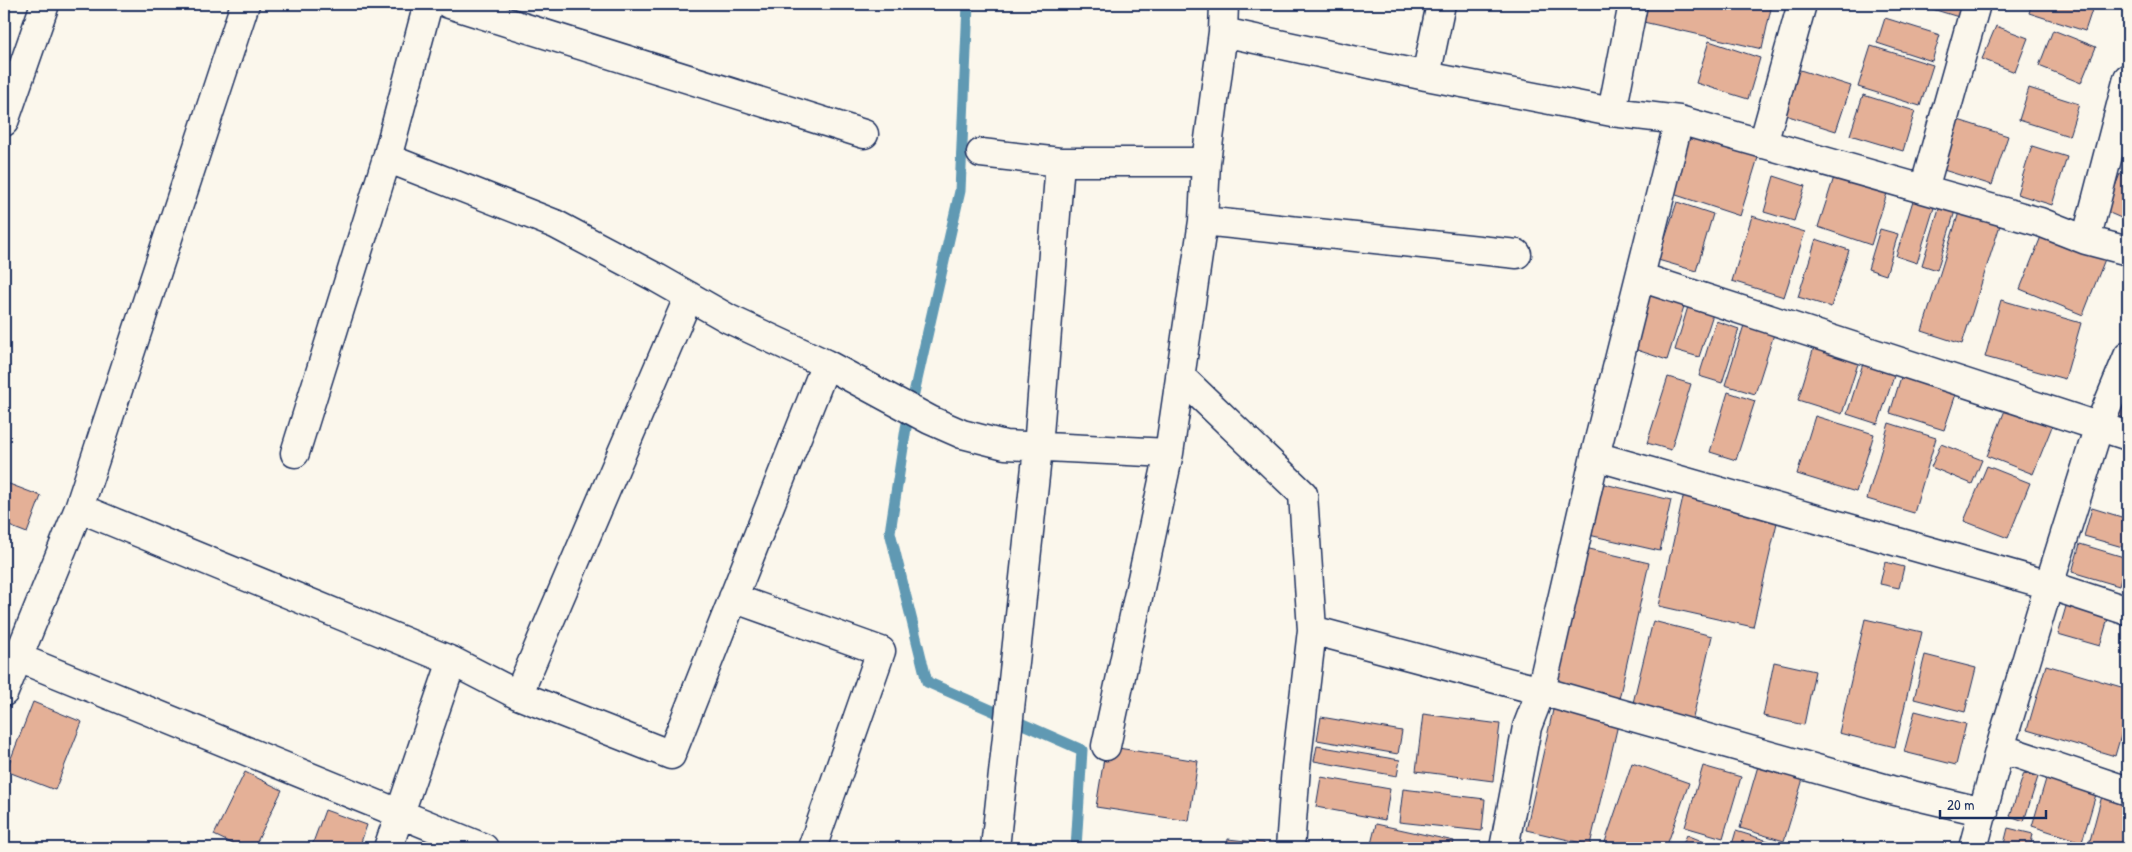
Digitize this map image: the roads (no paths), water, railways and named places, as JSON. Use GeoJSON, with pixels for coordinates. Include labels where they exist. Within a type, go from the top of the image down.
{"type":"FeatureCollection","features":[{"type":"Feature","properties":{"kind":"street"},"geometry":{"type":"LineString","coordinates":[[4,122],[45,4]]}},
{"type":"Feature","properties":{"kind":"street"},"geometry":{"type":"LineString","coordinates":[[4,692],[10,655],[79,508],[245,4]]}},
{"type":"Feature","properties":{"kind":"street"},"geometry":{"type":"LineString","coordinates":[[295,453],[387,158],[428,4]]}},
{"type":"Feature","properties":{"kind":"street"},"geometry":{"type":"LineString","coordinates":[[450,4],[864,134]]}},
{"type":"Feature","properties":{"kind":"street"},"geometry":{"type":"LineString","coordinates":[[1106,746],[1169,453],[1203,221],[1206,162],[1223,32],[1224,4]]}},
{"type":"Feature","properties":{"kind":"street"},"geometry":{"type":"LineString","coordinates":[[1426,76],[1441,4]]}},
{"type":"Feature","properties":{"kind":"street"},"geometry":{"type":"LineString","coordinates":[[1612,112],[1633,4]]}},
{"type":"Feature","properties":{"kind":"street"},"geometry":{"type":"LineString","coordinates":[[1763,144],[1802,4]]}},
{"type":"Feature","properties":{"kind":"street"},"geometry":{"type":"LineString","coordinates":[[1924,189],[1976,4]]}},
{"type":"Feature","properties":{"kind":"street"},"geometry":{"type":"LineString","coordinates":[[1223,32],[1426,76],[1612,112],[1679,120],[2040,222],[2086,240],[2128,252]]}},
{"type":"Feature","properties":{"kind":"street"},"geometry":{"type":"LineString","coordinates":[[2086,240],[2128,78]]}},
{"type":"Feature","properties":{"kind":"street"},"geometry":{"type":"LineString","coordinates":[[1504,848],[1527,727],[1540,691],[1595,456],[1679,120]]}},
{"type":"Feature","properties":{"kind":"street"},"geometry":{"type":"LineString","coordinates":[[981,153],[1060,162],[1206,162]]}},
{"type":"Feature","properties":{"kind":"street"},"geometry":{"type":"LineString","coordinates":[[387,158],[555,224],[729,319],[826,364],[879,394],[962,434],[1006,445],[1038,448],[1169,453]]}},
{"type":"Feature","properties":{"kind":"street"},"geometry":{"type":"LineString","coordinates":[[995,848],[1038,448],[1060,162]]}},
{"type":"Feature","properties":{"kind":"street"},"geometry":{"type":"LineString","coordinates":[[1203,221],[1517,254]]}},
{"type":"Feature","properties":{"kind":"street"},"geometry":{"type":"LineString","coordinates":[[1640,277],[2128,436]]}},
{"type":"Feature","properties":{"kind":"street"},"geometry":{"type":"LineString","coordinates":[[518,695],[689,296]]}},
{"type":"Feature","properties":{"kind":"street"},"geometry":{"type":"LineString","coordinates":[[1973,848],[2000,748],[2099,426],[2128,356]]}},
{"type":"Feature","properties":{"kind":"street"},"geometry":{"type":"LineString","coordinates":[[79,508],[452,661],[518,695],[671,755],[826,364]]}},
{"type":"Feature","properties":{"kind":"street"},"geometry":{"type":"LineString","coordinates":[[1180,376],[1303,494],[1312,630],[1296,767],[1290,848]]}},
{"type":"Feature","properties":{"kind":"street"},"geometry":{"type":"LineString","coordinates":[[1595,456],[2049,585],[2128,611]]}},
{"type":"Feature","properties":{"kind":"street"},"geometry":{"type":"LineString","coordinates":[[733,598],[881,651],[812,848]]}},
{"type":"Feature","properties":{"kind":"street"},"geometry":{"type":"LineString","coordinates":[[1312,630],[1540,691],[1891,790],[1984,812]]}},
{"type":"Feature","properties":{"kind":"street"},"geometry":{"type":"LineString","coordinates":[[10,655],[484,848]]}},
{"type":"Feature","properties":{"kind":"street"},"geometry":{"type":"LineString","coordinates":[[388,848],[452,661]]}},
{"type":"Feature","properties":{"kind":"street"},"geometry":{"type":"LineString","coordinates":[[2000,748],[2128,791]]}},
{"type":"Feature","properties":{"kind":"waterway"},"geometry":{"type":"LineString","coordinates":[[968,4],[960,191],[906,428],[890,532],[927,682],[1082,750],[1076,848]]}}]}
